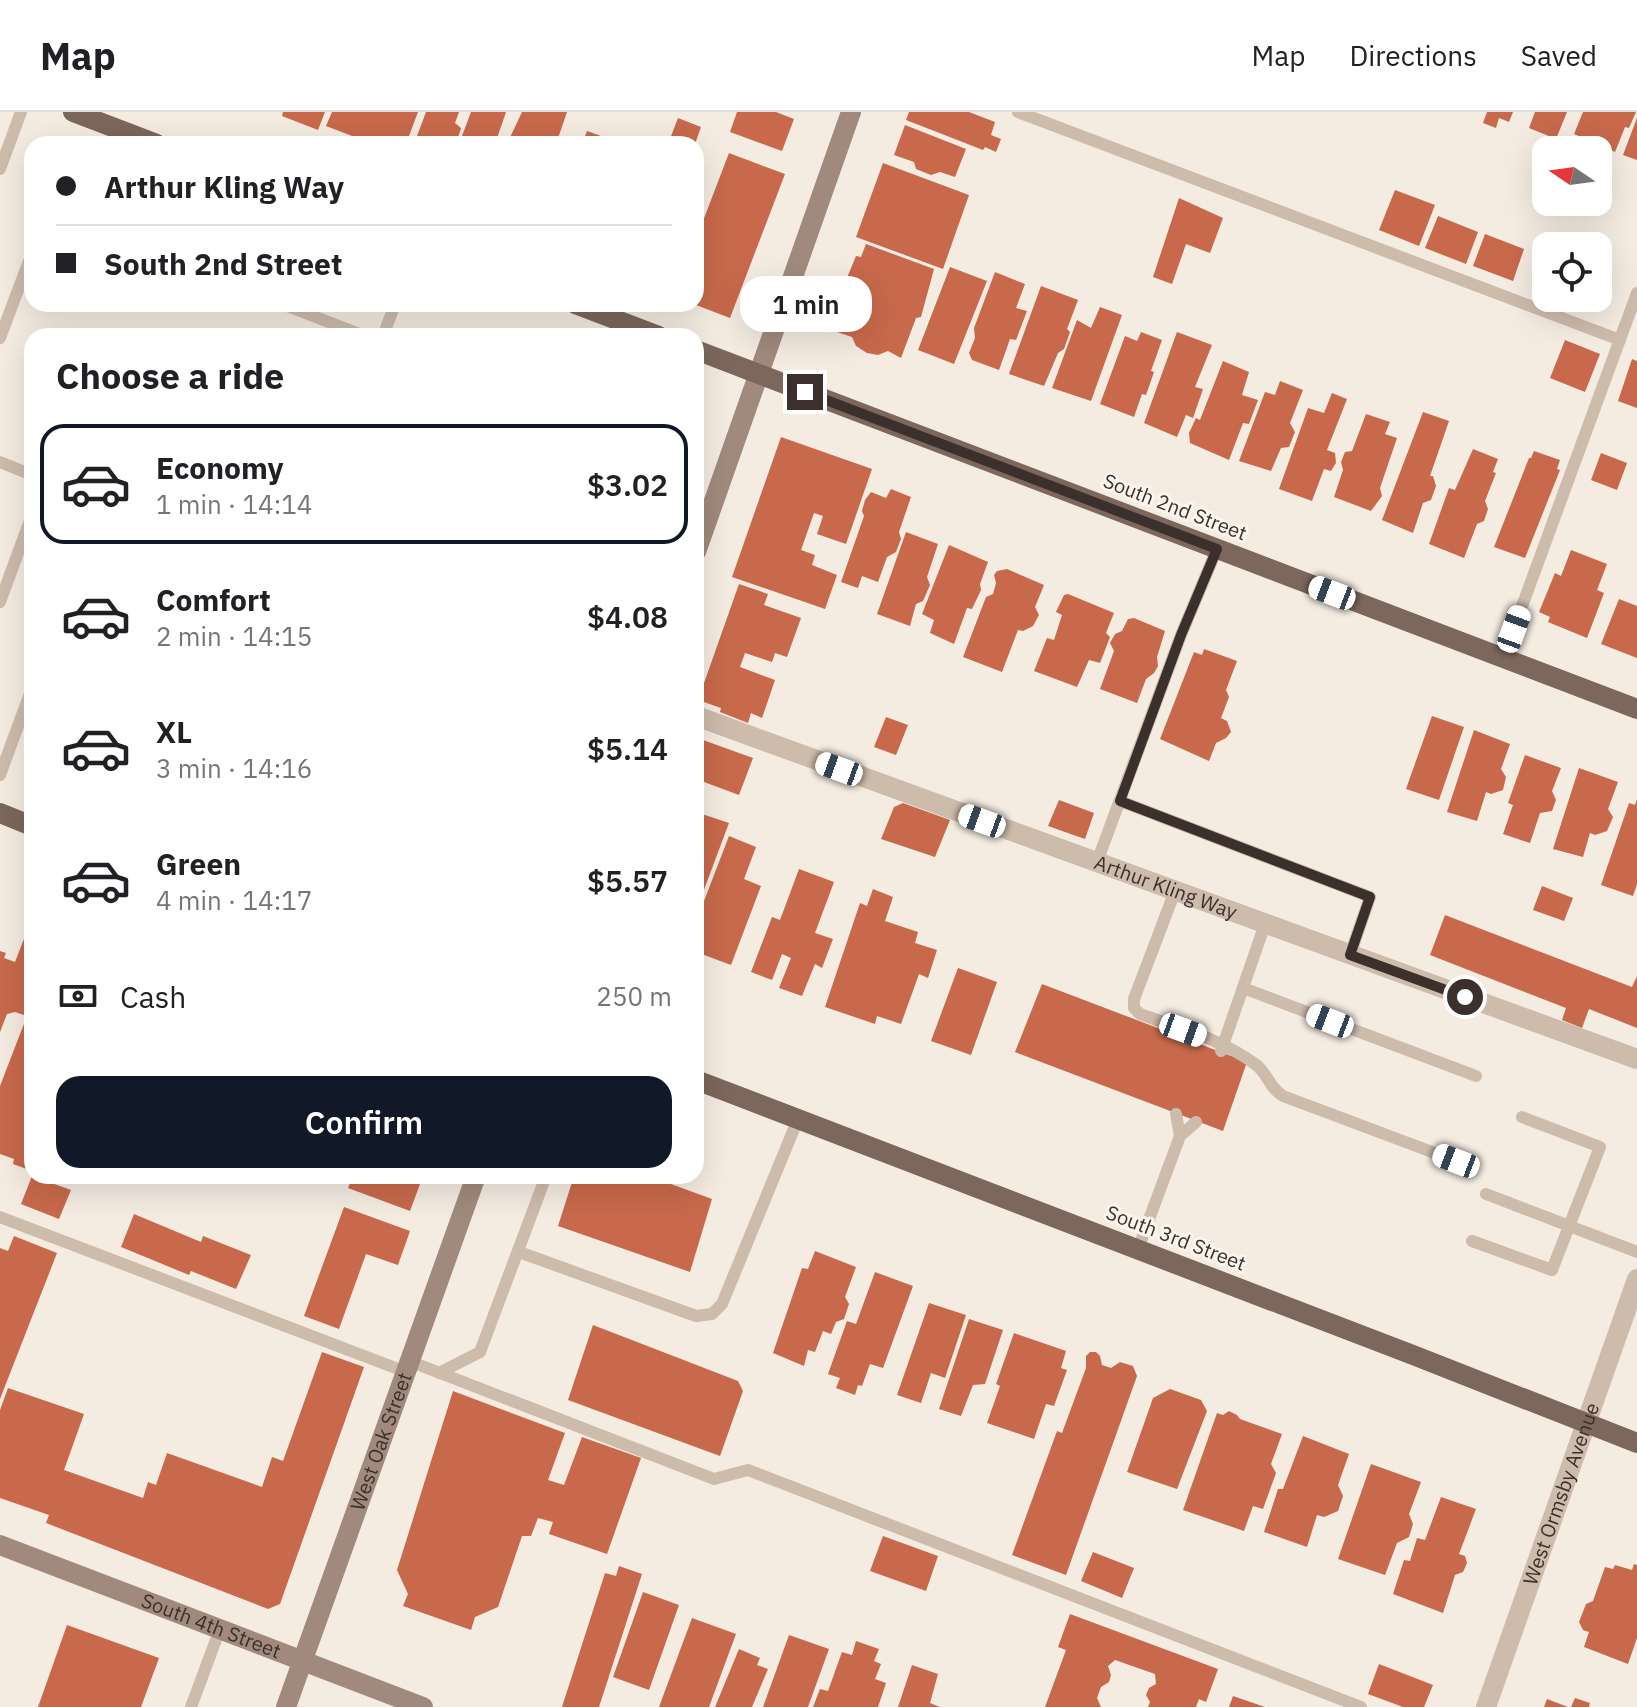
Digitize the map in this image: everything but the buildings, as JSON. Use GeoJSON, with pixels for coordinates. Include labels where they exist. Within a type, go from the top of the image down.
{"type":"FeatureCollection","features":[{"type":"Feature","properties":{"kind":"main road"},"geometry":{"type":"LineString","coordinates":[[73,112],[136,136]]}},
{"type":"Feature","properties":{"kind":"main road"},"geometry":{"type":"LineString","coordinates":[[704,529],[851,112]]}},
{"type":"Feature","properties":{"kind":"main road"},"geometry":{"type":"LineString","coordinates":[[596,312],[638,328]]}},
{"type":"Feature","properties":{"kind":"main road","name":"South 2nd Street"},"geometry":{"type":"LineString","coordinates":[[704,353],[1637,709]]}},
{"type":"Feature","properties":{"kind":"main road"},"geometry":{"type":"LineString","coordinates":[[0,813],[24,823]]}},
{"type":"Feature","properties":{"kind":"main road","name":"South 3rd Street"},"geometry":{"type":"LineString","coordinates":[[704,1083],[1637,1443]]}},
{"type":"Feature","properties":{"kind":"main road","name":"West Oak Street"},"geometry":{"type":"LineString","coordinates":[[286,1707],[473,1184]]}},
{"type":"Feature","properties":{"kind":"main road","name":"South 4th Street"},"geometry":{"type":"LineString","coordinates":[[0,1545],[423,1707]]}},
{"type":"Feature","properties":{"kind":"street","name":"Arthur Kling Way"},"geometry":{"type":"LineString","coordinates":[[704,719],[1637,1059]]}},
{"type":"Feature","properties":{"kind":"street","name":"West Ormsby Avenue"},"geometry":{"type":"LineString","coordinates":[[1486,1707],[1637,1279]]}},
{"type":"Feature","properties":{"kind":"lane"},"geometry":{"type":"LineString","coordinates":[[0,169],[21,112]]}},
{"type":"Feature","properties":{"kind":"lane"},"geometry":{"type":"LineString","coordinates":[[1018,112],[1620,340]]}},
{"type":"Feature","properties":{"kind":"lane"},"geometry":{"type":"LineString","coordinates":[[0,338],[24,274]]}},
{"type":"Feature","properties":{"kind":"lane"},"geometry":{"type":"LineString","coordinates":[[1503,658],[1637,293]]}},
{"type":"Feature","properties":{"kind":"lane"},"geometry":{"type":"LineString","coordinates":[[303,312],[344,328]]}},
{"type":"Feature","properties":{"kind":"lane"},"geometry":{"type":"LineString","coordinates":[[0,462],[24,472]]}},
{"type":"Feature","properties":{"kind":"lane"},"geometry":{"type":"LineString","coordinates":[[0,602],[24,537]]}},
{"type":"Feature","properties":{"kind":"lane"},"geometry":{"type":"LineString","coordinates":[[1097,862],[1181,635],[1217,549]]}},
{"type":"Feature","properties":{"kind":"lane"},"geometry":{"type":"LineString","coordinates":[[0,775],[24,710]]}},
{"type":"Feature","properties":{"kind":"lane"},"geometry":{"type":"LineString","coordinates":[[1120,801],[1370,897],[1350,955]]}},
{"type":"Feature","properties":{"kind":"lane"},"geometry":{"type":"LineString","coordinates":[[1175,891],[1134,999],[1134,1008],[1140,1014],[1255,1064],[1275,1091],[1283,1096],[1456,1161]]}},
{"type":"Feature","properties":{"kind":"lane"},"geometry":{"type":"LineString","coordinates":[[1222,1048],[1265,924]]}},
{"type":"Feature","properties":{"kind":"lane"},"geometry":{"type":"LineString","coordinates":[[1243,988],[1476,1076]]}},
{"type":"Feature","properties":{"kind":"lane"},"geometry":{"type":"LineString","coordinates":[[1176,1114],[1180,1136]]}},
{"type":"Feature","properties":{"kind":"lane"},"geometry":{"type":"LineString","coordinates":[[1472,1241],[1552,1270],[1570,1227],[1600,1147],[1522,1117]]}},
{"type":"Feature","properties":{"kind":"lane"},"geometry":{"type":"LineString","coordinates":[[519,1252],[696,1316],[712,1314],[722,1304],[798,1119]]}},
{"type":"Feature","properties":{"kind":"lane"},"geometry":{"type":"LineString","coordinates":[[1138,1249],[1180,1136],[1196,1122]]}},
{"type":"Feature","properties":{"kind":"lane"},"geometry":{"type":"LineString","coordinates":[[439,1373],[480,1352],[543,1184]]}},
{"type":"Feature","properties":{"kind":"lane"},"geometry":{"type":"LineString","coordinates":[[1486,1194],[1637,1252]]}},
{"type":"Feature","properties":{"kind":"lane"},"geometry":{"type":"LineString","coordinates":[[0,1217],[408,1367],[439,1373],[714,1479],[748,1470],[1361,1707]]}},
{"type":"Feature","properties":{"kind":"lane"},"geometry":{"type":"LineString","coordinates":[[191,1707],[220,1629]]}},
{"type":"Feature","properties":{"kind":"route"},"geometry":{"type":"LineString","coordinates":[[805,392],[1217,549],[1181,635],[1120,801],[1370,897],[1350,955],[1465,997]]}}]}
